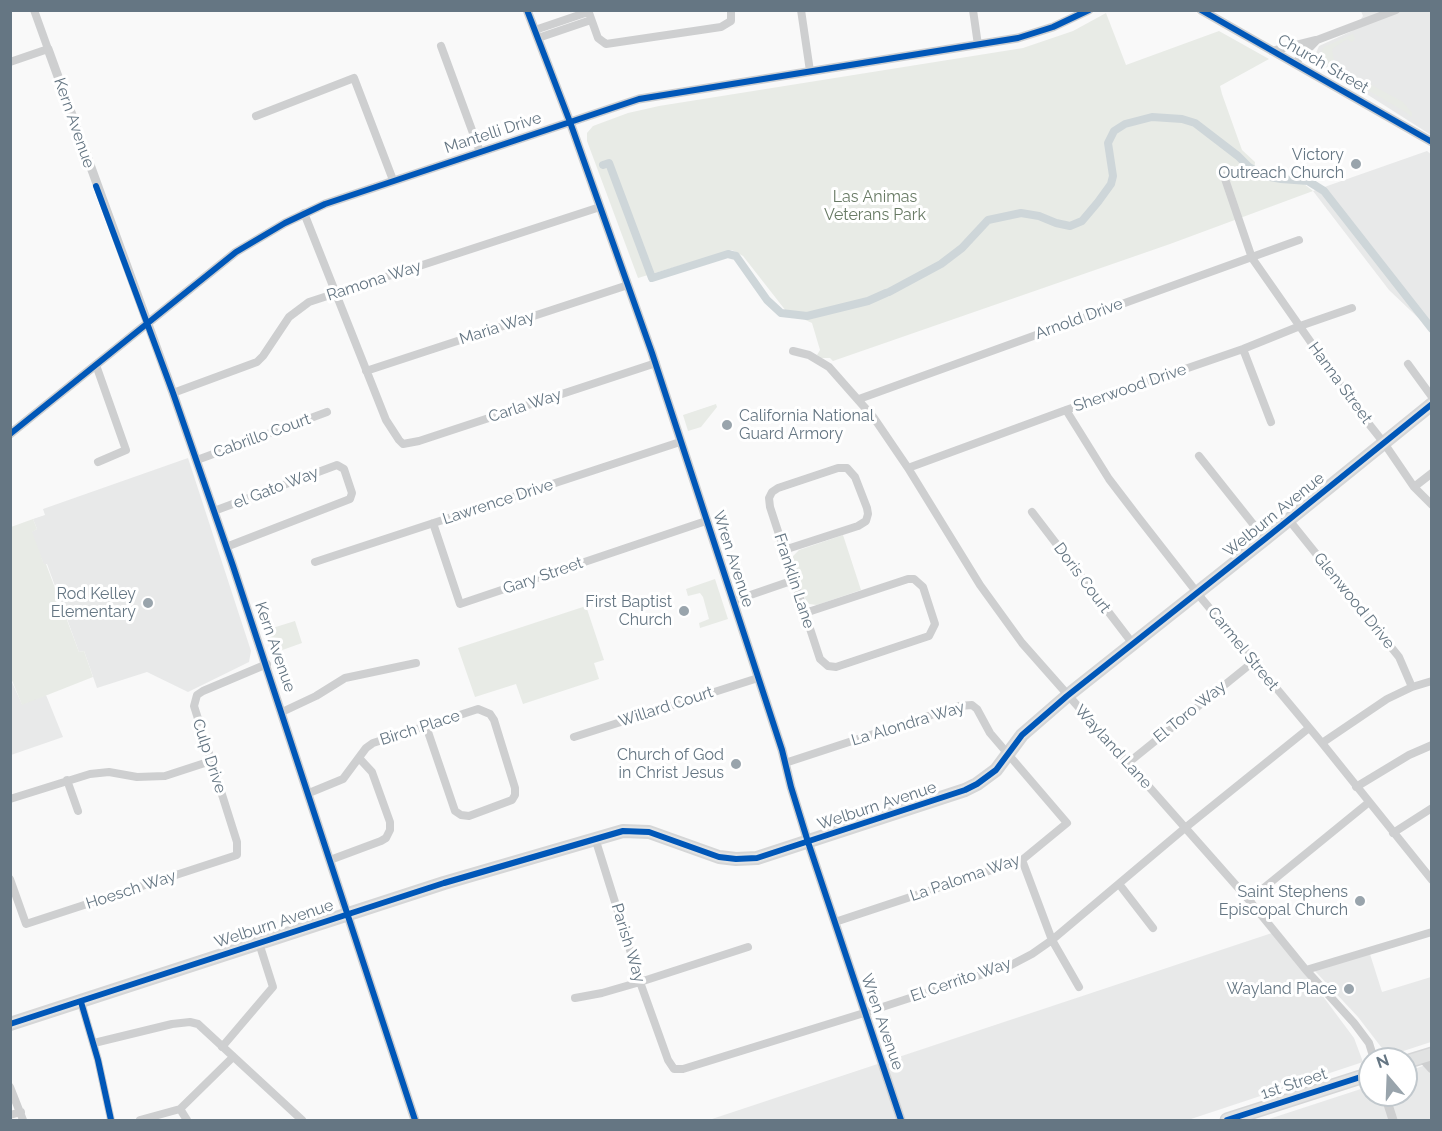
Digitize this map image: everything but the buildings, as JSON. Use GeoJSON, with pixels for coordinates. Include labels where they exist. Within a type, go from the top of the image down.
{"type":"FeatureCollection","features":[{"type":"Feature","properties":{"kind":"main road","name":"Welburn Avenue"},"geometry":{"type":"LineString","coordinates":[[10,1024],[347,914],[623,831],[649,832],[719,857],[748,859],[767,856],[808,843],[965,790],[988,776],[1008,755],[1022,735],[1066,696],[1265,540],[1431,404]]}},
{"type":"Feature","properties":{"kind":"main road","name":"1st Street"},"geometry":{"type":"LineString","coordinates":[[1227,1120],[1358,1078]]}},
{"type":"Feature","properties":{"kind":"street","name":"Kern Avenue"},"geometry":{"type":"LineString","coordinates":[[34,10],[197,460],[267,664],[416,1120]]}},
{"type":"Feature","properties":{"kind":"street","name":"Wren Avenue"},"geometry":{"type":"LineString","coordinates":[[527,10],[570,122],[656,363],[785,763],[808,843],[900,1120]]}},
{"type":"Feature","properties":{"kind":"street"},"geometry":{"type":"LineString","coordinates":[[536,34],[589,14],[598,38],[606,44],[721,27],[731,21],[731,10]]}},
{"type":"Feature","properties":{"kind":"street"},"geometry":{"type":"LineString","coordinates":[[801,10],[810,71]]}},
{"type":"Feature","properties":{"kind":"street"},"geometry":{"type":"LineString","coordinates":[[973,10],[978,45]]}},
{"type":"Feature","properties":{"kind":"street","name":"Mantelli Drive"},"geometry":{"type":"LineString","coordinates":[[10,434],[236,252],[304,213],[348,195],[653,95],[978,45],[1035,33],[1066,22],[1089,10]]}},
{"type":"Feature","properties":{"kind":"street","name":"Church Street"},"geometry":{"type":"LineString","coordinates":[[1201,10],[1431,142]]}},
{"type":"Feature","properties":{"kind":"street"},"geometry":{"type":"LineString","coordinates":[[1272,51],[1317,40],[1396,10]]}},
{"type":"Feature","properties":{"kind":"street"},"geometry":{"type":"LineString","coordinates":[[1295,63],[1317,40]]}},
{"type":"Feature","properties":{"kind":"street"},"geometry":{"type":"LineString","coordinates":[[441,46],[480,152]]}},
{"type":"Feature","properties":{"kind":"street"},"geometry":{"type":"LineString","coordinates":[[10,62],[48,49]]}},
{"type":"Feature","properties":{"kind":"street"},"geometry":{"type":"LineString","coordinates":[[256,116],[354,78],[393,180]]}},
{"type":"Feature","properties":{"kind":"street","name":"Hanna Street"},"geometry":{"type":"LineString","coordinates":[[1224,176],[1252,258],[1361,414],[1414,487],[1431,505]]}},
{"type":"Feature","properties":{"kind":"street","name":"Ramona Way"},"geometry":{"type":"LineString","coordinates":[[173,393],[257,362],[289,317],[309,302],[600,207]]}},
{"type":"Feature","properties":{"kind":"street"},"geometry":{"type":"LineString","coordinates":[[304,213],[337,292],[366,371]]}},
{"type":"Feature","properties":{"kind":"street","name":"Arnold Drive"},"geometry":{"type":"LineString","coordinates":[[859,399],[1299,240]]}},
{"type":"Feature","properties":{"kind":"street","name":"Maria Way"},"geometry":{"type":"LineString","coordinates":[[366,371],[628,285]]}},
{"type":"Feature","properties":{"kind":"street","name":"Sherwood Drive"},"geometry":{"type":"LineString","coordinates":[[908,468],[1353,308]]}},
{"type":"Feature","properties":{"kind":"street"},"geometry":{"type":"LineString","coordinates":[[1243,349],[1271,422]]}},
{"type":"Feature","properties":{"kind":"street","name":"Wayland Lane"},"geometry":{"type":"LineString","coordinates":[[793,351],[809,355],[829,367],[859,399],[908,468],[987,595],[1022,643],[1066,696],[1249,900],[1364,1036],[1369,1047]]}},
{"type":"Feature","properties":{"kind":"street","name":"Carla Way"},"geometry":{"type":"LineString","coordinates":[[366,371],[386,420],[403,444],[419,441],[656,363]]}},
{"type":"Feature","properties":{"kind":"street"},"geometry":{"type":"LineString","coordinates":[[1408,364],[1431,397]]}},
{"type":"Feature","properties":{"kind":"street"},"geometry":{"type":"LineString","coordinates":[[96,365],[126,450],[98,462]]}},
{"type":"Feature","properties":{"kind":"street","name":"Carmel Street"},"geometry":{"type":"LineString","coordinates":[[1066,410],[1109,479],[1197,593],[1322,743],[1431,880]]}},
{"type":"Feature","properties":{"kind":"street","name":"Cabrillo Court"},"geometry":{"type":"LineString","coordinates":[[197,460],[327,412]]}},
{"type":"Feature","properties":{"kind":"street","name":"Lawrence Drive"},"geometry":{"type":"LineString","coordinates":[[315,561],[680,442]]}},
{"type":"Feature","properties":{"kind":"street"},"geometry":{"type":"LineString","coordinates":[[1199,456],[1265,540]]}},
{"type":"Feature","properties":{"kind":"street","name":"el Gato Way"},"geometry":{"type":"LineString","coordinates":[[214,511],[337,465],[344,469],[352,497],[226,547]]}},
{"type":"Feature","properties":{"kind":"street","name":"Franklin Lane"},"geometry":{"type":"LineString","coordinates":[[784,550],[858,526],[866,521],[867,508],[850,470],[838,468],[778,488],[770,495],[769,504],[784,550],[820,659],[825,664],[836,667],[924,638],[932,633],[934,628],[934,620],[923,587],[918,580],[908,579],[805,613]]}},
{"type":"Feature","properties":{"kind":"street"},"geometry":{"type":"LineString","coordinates":[[1414,487],[1431,473]]}},
{"type":"Feature","properties":{"kind":"street","name":"Doris Court"},"geometry":{"type":"LineString","coordinates":[[1032,513],[1132,644]]}},
{"type":"Feature","properties":{"kind":"street","name":"Glenwood Drive"},"geometry":{"type":"LineString","coordinates":[[1289,520],[1399,657],[1412,687]]}},
{"type":"Feature","properties":{"kind":"street","name":"Gary Street"},"geometry":{"type":"LineString","coordinates":[[433,524],[460,604],[706,521]]}},
{"type":"Feature","properties":{"kind":"street"},"geometry":{"type":"LineString","coordinates":[[733,601],[794,580]]}},
{"type":"Feature","properties":{"kind":"street","name":"El Toro Way"},"geometry":{"type":"LineString","coordinates":[[1128,763],[1253,662]]}},
{"type":"Feature","properties":{"kind":"street"},"geometry":{"type":"LineString","coordinates":[[282,712],[316,696],[345,678],[416,663]]}},
{"type":"Feature","properties":{"kind":"street","name":"Culp Drive"},"geometry":{"type":"LineString","coordinates":[[237,855],[237,842],[194,706],[197,695],[267,664]]}},
{"type":"Feature","properties":{"kind":"street","name":"Willard Court"},"geometry":{"type":"LineString","coordinates":[[574,737],[758,678]]}},
{"type":"Feature","properties":{"kind":"street"},"geometry":{"type":"LineString","coordinates":[[1322,743],[1387,699],[1431,681]]}},
{"type":"Feature","properties":{"kind":"street","name":"La Alondra Way"},"geometry":{"type":"LineString","coordinates":[[785,763],[968,704],[977,710],[990,733],[1008,755]]}},
{"type":"Feature","properties":{"kind":"street","name":"Birch Place"},"geometry":{"type":"LineString","coordinates":[[309,793],[343,778],[366,747],[373,743],[478,709],[490,714],[494,720],[515,788],[512,800],[469,816],[455,811],[426,726]]}},
{"type":"Feature","properties":{"kind":"street","name":"El Cerrito Way"},"geometry":{"type":"LineString","coordinates":[[664,1048],[670,1065],[674,1069],[683,1069],[864,1013],[1011,964],[1052,940],[1309,728]]}},
{"type":"Feature","properties":{"kind":"street"},"geometry":{"type":"LineString","coordinates":[[1356,787],[1408,755],[1431,745]]}},
{"type":"Feature","properties":{"kind":"street","name":"La Paloma Way"},"geometry":{"type":"LineString","coordinates":[[835,922],[1022,860],[1067,823],[1008,755]]}},
{"type":"Feature","properties":{"kind":"street"},"geometry":{"type":"LineString","coordinates":[[330,860],[381,841],[386,838],[390,830],[390,822],[372,772],[359,758]]}},
{"type":"Feature","properties":{"kind":"street"},"geometry":{"type":"LineString","coordinates":[[10,799],[90,774],[109,772],[137,777],[165,777],[211,761]]}},
{"type":"Feature","properties":{"kind":"street"},"geometry":{"type":"LineString","coordinates":[[67,780],[78,811]]}},
{"type":"Feature","properties":{"kind":"street"},"geometry":{"type":"LineString","coordinates":[[1249,900],[1368,803]]}},
{"type":"Feature","properties":{"kind":"street"},"geometry":{"type":"LineString","coordinates":[[1393,833],[1431,808]]}},
{"type":"Feature","properties":{"kind":"street","name":"Parish Way"},"geometry":{"type":"LineString","coordinates":[[595,838],[640,982],[664,1048]]}},
{"type":"Feature","properties":{"kind":"street","name":"Hoesch Way"},"geometry":{"type":"LineString","coordinates":[[10,879],[26,924],[237,855]]}},
{"type":"Feature","properties":{"kind":"street"},"geometry":{"type":"LineString","coordinates":[[1022,860],[1052,940],[1079,987]]}},
{"type":"Feature","properties":{"kind":"street"},"geometry":{"type":"LineString","coordinates":[[1119,884],[1153,928]]}},
{"type":"Feature","properties":{"kind":"street"},"geometry":{"type":"LineString","coordinates":[[1306,970],[1431,932]]}},
{"type":"Feature","properties":{"kind":"street"},"geometry":{"type":"LineString","coordinates":[[222,1047],[273,987],[258,943]]}},
{"type":"Feature","properties":{"kind":"street"},"geometry":{"type":"LineString","coordinates":[[575,998],[602,993],[748,948]]}},
{"type":"Feature","properties":{"kind":"street"},"geometry":{"type":"LineString","coordinates":[[81,1002],[94,1043],[111,1120]]}},
{"type":"Feature","properties":{"kind":"street"},"geometry":{"type":"LineString","coordinates":[[94,1043],[172,1024],[190,1022],[198,1024],[302,1120]]}},
{"type":"Feature","properties":{"kind":"street"},"geometry":{"type":"LineString","coordinates":[[1426,1055],[1431,1070]]}},
{"type":"Feature","properties":{"kind":"street"},"geometry":{"type":"LineString","coordinates":[[140,1120],[180,1109],[233,1057]]}},
{"type":"Feature","properties":{"kind":"street"},"geometry":{"type":"LineString","coordinates":[[10,1087],[22,1116],[10,1115]]}},
{"type":"Feature","properties":{"kind":"street"},"geometry":{"type":"LineString","coordinates":[[180,1109],[186,1120]]}},
{"type":"Feature","properties":{"kind":"shaded area"},"geometry":{"type":"Polygon","coordinates":[[[1361,11],[1431,11],[1431,135],[1313,60],[1319,46],[1352,31],[1363,16],[1361,11]]]}},
{"type":"Feature","properties":{"kind":"shaded area"},"geometry":{"type":"Polygon","coordinates":[[[1427,151],[1432,155],[1431,330],[1389,290],[1313,191],[1427,151]]]}},
{"type":"Feature","properties":{"kind":"shaded area","name":"Rod Kelley Elementary"},"geometry":{"type":"Polygon","coordinates":[[[188,458],[251,651],[249,662],[188,692],[147,672],[97,688],[84,651],[79,652],[47,564],[44,565],[31,532],[37,529],[33,519],[45,515],[43,509],[188,458]]]}},
{"type":"Feature","properties":{"kind":"shaded area"},"geometry":{"type":"Polygon","coordinates":[[[10,678],[22,704],[46,695],[63,737],[11,755],[10,678]]]}},
{"type":"Feature","properties":{"kind":"shaded area"},"geometry":{"type":"Polygon","coordinates":[[[1275,932],[1354,1038],[1358,1049],[1358,1064],[1188,1120],[709,1120],[1275,932]]]}},
{"type":"Feature","properties":{"kind":"shaded area"},"geometry":{"type":"Polygon","coordinates":[[[1369,951],[1382,992],[1431,977],[1431,1042],[1416,1047],[1381,1047],[1358,1017],[1314,970],[1369,951]]]}},
{"type":"Feature","properties":{"kind":"shaded area"},"geometry":{"type":"Polygon","coordinates":[[[1431,1063],[1431,1120],[1269,1120],[1358,1090],[1358,1107],[1418,1107],[1418,1068],[1431,1063]]]}},
{"type":"Feature","properties":{"kind":"green space","name":"Las Animas Veterans Park"},"geometry":{"type":"Polygon","coordinates":[[[1106,13],[1126,65],[1219,31],[1269,59],[1220,86],[1222,94],[1242,150],[1255,162],[1254,176],[1268,181],[1295,181],[1313,191],[1170,244],[833,361],[817,355],[820,350],[812,323],[786,311],[743,256],[732,250],[638,278],[587,141],[587,133],[593,126],[628,113],[659,106],[1023,48],[1073,31],[1106,13]]]}},
{"type":"Feature","properties":{"kind":"green space"},"geometry":{"type":"Polygon","coordinates":[[[1353,34],[1355,39],[1352,42],[1347,39],[1332,49],[1334,62],[1342,69],[1403,102],[1412,113],[1412,117],[1324,65],[1319,56],[1324,47],[1353,34]]]}},
{"type":"Feature","properties":{"kind":"green space"},"geometry":{"type":"Polygon","coordinates":[[[716,404],[717,407],[701,427],[688,431],[683,415],[716,404]]]}},
{"type":"Feature","properties":{"kind":"green space"},"geometry":{"type":"Polygon","coordinates":[[[33,519],[37,529],[32,532],[44,564],[46,564],[79,652],[84,651],[93,677],[22,705],[11,678],[11,527],[33,519]]]}},
{"type":"Feature","properties":{"kind":"green space"},"geometry":{"type":"Polygon","coordinates":[[[843,535],[861,590],[817,605],[809,604],[804,597],[792,561],[793,556],[799,550],[843,535]]]}},
{"type":"Feature","properties":{"kind":"green space"},"geometry":{"type":"Polygon","coordinates":[[[715,579],[728,619],[700,628],[699,623],[709,619],[703,597],[700,593],[688,596],[686,589],[715,579]]]}},
{"type":"Feature","properties":{"kind":"green space"},"geometry":{"type":"Polygon","coordinates":[[[586,606],[604,660],[594,663],[599,679],[523,704],[516,684],[475,697],[458,648],[586,606]]]}},
{"type":"Feature","properties":{"kind":"green space"},"geometry":{"type":"Polygon","coordinates":[[[295,621],[302,643],[274,653],[266,630],[295,621]]]}},
{"type":"Feature","properties":{"kind":"waterway"},"geometry":{"type":"LineString","coordinates":[[889,292],[941,264],[962,248],[988,220],[1021,213],[1070,226],[1082,221],[1111,184],[1113,176],[1108,143],[1114,131],[1125,124],[1152,117],[1182,119],[1195,123],[1249,167],[1265,176],[1308,181],[1324,191],[1432,329]]}},
{"type":"Feature","properties":{"kind":"waterway"},"geometry":{"type":"LineString","coordinates":[[603,165],[609,163],[652,278],[728,254],[736,256],[767,300],[781,313],[807,316],[868,301],[886,293]]}},
{"type":"Feature","properties":{"kind":"cycle path"},"geometry":{"type":"LineString","coordinates":[[527,10],[570,122],[652,353],[782,750],[808,842],[901,1120]]}},
{"type":"Feature","properties":{"kind":"cycle path"},"geometry":{"type":"LineString","coordinates":[[10,434],[236,252],[285,223],[325,204],[639,99],[1018,38],[1053,27],[1089,10]]}},
{"type":"Feature","properties":{"kind":"cycle path"},"geometry":{"type":"LineString","coordinates":[[1201,10],[1432,142]]}},
{"type":"Feature","properties":{"kind":"cycle path"},"geometry":{"type":"LineString","coordinates":[[96,186],[173,393],[233,566],[415,1120]]}},
{"type":"Feature","properties":{"kind":"cycle path"},"geometry":{"type":"LineString","coordinates":[[10,1024],[444,883],[623,831],[649,832],[719,857],[757,858],[965,790],[996,770],[1022,735],[1067,696],[1432,404]]}},
{"type":"Feature","properties":{"kind":"cycle path"},"geometry":{"type":"LineString","coordinates":[[81,1002],[98,1060],[111,1120]]}},
{"type":"Feature","properties":{"kind":"cycle path"},"geometry":{"type":"LineString","coordinates":[[1227,1120],[1358,1078]]}},
{"type":"Feature","properties":{"kind":"place","name":"Victory Outreach Church"},"geometry":{"type":"Point","coordinates":[1356,164]}},
{"type":"Feature","properties":{"kind":"place","name":"California National Guard Armory"},"geometry":{"type":"Point","coordinates":[727,425]}},
{"type":"Feature","properties":{"kind":"place","name":"Rod Kelley Elementary"},"geometry":{"type":"Point","coordinates":[148,603]}},
{"type":"Feature","properties":{"kind":"place","name":"First Baptist Church"},"geometry":{"type":"Point","coordinates":[684,611]}},
{"type":"Feature","properties":{"kind":"place","name":"Church of God in Christ Jesus"},"geometry":{"type":"Point","coordinates":[736,764]}},
{"type":"Feature","properties":{"kind":"place","name":"Saint Stephens Episcopal Church"},"geometry":{"type":"Point","coordinates":[1360,901]}},
{"type":"Feature","properties":{"kind":"place","name":"Wayland Place"},"geometry":{"type":"Point","coordinates":[1349,989]}}]}
